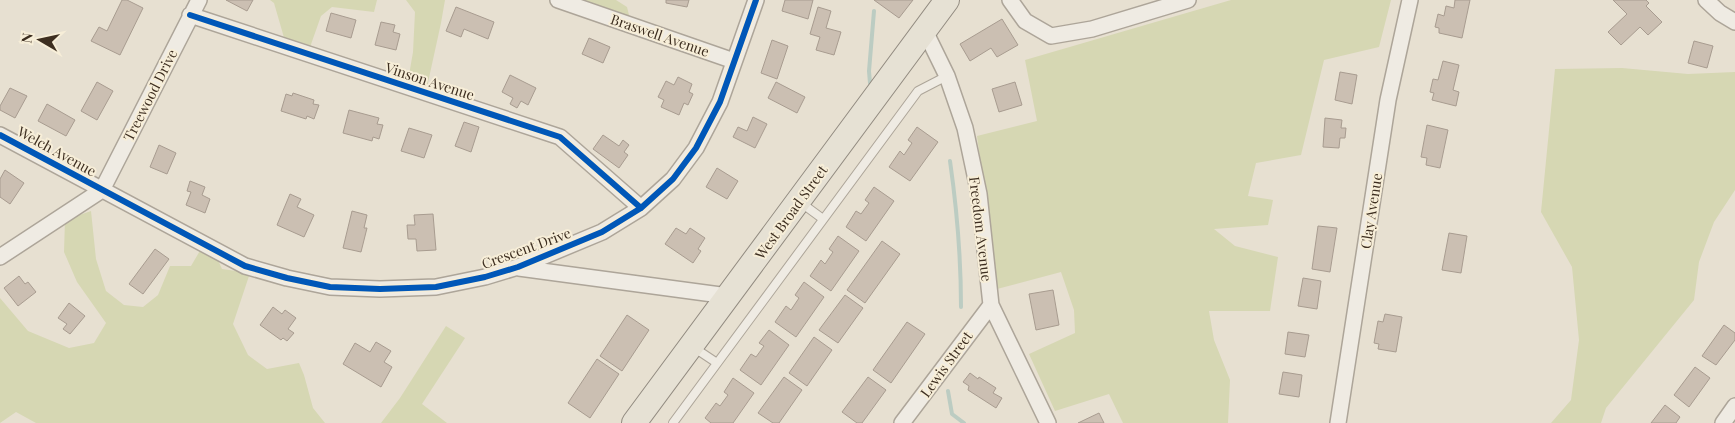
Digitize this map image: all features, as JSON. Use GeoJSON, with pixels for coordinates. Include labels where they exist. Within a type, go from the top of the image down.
{"type":"FeatureCollection","features":[{"type":"Feature","properties":{"kind":"main road","name":"West Broad Street"},"geometry":{"type":"LineString","coordinates":[[634,423],[947,0]]}},
{"type":"Feature","properties":{"kind":"street","name":"Treewood Drive"},"geometry":{"type":"LineString","coordinates":[[102,190],[199,0]]}},
{"type":"Feature","properties":{"kind":"street","name":"Braswell Avenue"},"geometry":{"type":"LineString","coordinates":[[558,0],[734,61]]}},
{"type":"Feature","properties":{"kind":"street","name":"Crescent Drive"},"geometry":{"type":"LineString","coordinates":[[102,190],[245,266],[287,278],[330,287],[380,289],[436,287],[518,268],[602,232],[641,208],[673,179],[696,148],[720,102],[756,0]]}},
{"type":"Feature","properties":{"kind":"street"},"geometry":{"type":"LineString","coordinates":[[1010,0],[1025,21],[1051,36],[1092,30],[1188,0]]}},
{"type":"Feature","properties":{"kind":"street","name":"Clay Avenue"},"geometry":{"type":"LineString","coordinates":[[1338,423],[1388,100],[1410,0]]}},
{"type":"Feature","properties":{"kind":"street"},"geometry":{"type":"LineString","coordinates":[[1706,0],[1720,13],[1735,22]]}},
{"type":"Feature","properties":{"kind":"street","name":"Vinson Avenue"},"geometry":{"type":"LineString","coordinates":[[190,15],[560,137],[641,208]]}},
{"type":"Feature","properties":{"kind":"street","name":"Freedom Avenue"},"geometry":{"type":"LineString","coordinates":[[924,31],[947,76],[965,128],[979,194],[990,305],[1048,423]]}},
{"type":"Feature","properties":{"kind":"street","name":"Welch Avenue"},"geometry":{"type":"LineString","coordinates":[[0,135],[102,190]]}},
{"type":"Feature","properties":{"kind":"street"},"geometry":{"type":"LineString","coordinates":[[0,257],[102,190]]}},
{"type":"Feature","properties":{"kind":"street"},"geometry":{"type":"LineString","coordinates":[[518,268],[728,296]]}},
{"type":"Feature","properties":{"kind":"street","name":"Lewis Street"},"geometry":{"type":"LineString","coordinates":[[902,423],[990,305]]}},
{"type":"Feature","properties":{"kind":"street"},"geometry":{"type":"LineString","coordinates":[[1723,423],[1735,406]]}},
{"type":"Feature","properties":{"kind":"lane"},"geometry":{"type":"LineString","coordinates":[[673,423],[918,91],[947,76]]}},
{"type":"Feature","properties":{"kind":"lane"},"geometry":{"type":"LineString","coordinates":[[798,201],[823,219]]}},
{"type":"Feature","properties":{"kind":"lane"},"geometry":{"type":"LineString","coordinates":[[692,346],[717,363]]}},
{"type":"Feature","properties":{"kind":"green space"},"geometry":{"type":"Polygon","coordinates":[[[270,0],[377,0],[374,12],[332,7],[321,16],[309,50],[285,41],[274,3],[270,0]]]}},
{"type":"Feature","properties":{"kind":"green space"},"geometry":{"type":"Polygon","coordinates":[[[406,0],[445,0],[427,87],[408,81],[413,52],[415,12],[406,0]]]}},
{"type":"Feature","properties":{"kind":"green space"},"geometry":{"type":"Polygon","coordinates":[[[573,0],[616,0],[627,7],[630,19],[573,0]]]}},
{"type":"Feature","properties":{"kind":"green space"},"geometry":{"type":"Polygon","coordinates":[[[1231,0],[1391,0],[1379,47],[1324,60],[1301,155],[1256,163],[1248,196],[1273,200],[1268,225],[1214,229],[1235,246],[1278,257],[1270,311],[1209,311],[1214,340],[1230,380],[1228,423],[1123,423],[1109,394],[1055,411],[1029,354],[1075,333],[1074,310],[1061,272],[997,289],[977,136],[1037,121],[1025,60],[1231,0]]]}},
{"type":"Feature","properties":{"kind":"green space"},"geometry":{"type":"Polygon","coordinates":[[[1622,68],[1688,74],[1735,72],[1735,190],[1714,222],[1699,262],[1694,300],[1606,408],[1601,423],[1551,423],[1571,400],[1579,340],[1572,267],[1541,212],[1555,69],[1622,68]]]}},
{"type":"Feature","properties":{"kind":"green space"},"geometry":{"type":"Polygon","coordinates":[[[91,211],[96,259],[106,291],[124,305],[143,307],[158,295],[170,266],[191,266],[201,249],[217,258],[222,269],[250,273],[233,324],[248,355],[267,369],[299,363],[313,408],[325,423],[36,423],[16,412],[0,423],[0,298],[28,331],[69,348],[94,343],[106,323],[77,282],[64,252],[65,220],[91,211]]]}},
{"type":"Feature","properties":{"kind":"green space"},"geometry":{"type":"Polygon","coordinates":[[[446,326],[465,338],[422,404],[447,423],[381,423],[400,398],[446,326]]]}},
{"type":"Feature","properties":{"kind":"building"},"geometry":{"type":"Polygon","coordinates":[[[122,0],[127,0],[143,8],[120,55],[91,41],[99,27],[107,31],[122,0]]]}},
{"type":"Feature","properties":{"kind":"building"},"geometry":{"type":"Polygon","coordinates":[[[226,0],[253,0],[247,11],[226,0]]]}},
{"type":"Feature","properties":{"kind":"building"},"geometry":{"type":"Polygon","coordinates":[[[666,0],[689,0],[687,7],[666,3],[666,0]]]}},
{"type":"Feature","properties":{"kind":"building"},"geometry":{"type":"Polygon","coordinates":[[[785,0],[813,0],[808,19],[782,11],[785,0]]]}},
{"type":"Feature","properties":{"kind":"building"},"geometry":{"type":"Polygon","coordinates":[[[874,0],[913,0],[899,18],[874,0]]]}},
{"type":"Feature","properties":{"kind":"building"},"geometry":{"type":"Polygon","coordinates":[[[1455,0],[1470,0],[1462,38],[1439,33],[1439,28],[1435,27],[1438,14],[1444,16],[1446,6],[1454,8],[1455,0]]]}},
{"type":"Feature","properties":{"kind":"building"},"geometry":{"type":"Polygon","coordinates":[[[1613,0],[1646,0],[1649,3],[1646,6],[1662,22],[1648,35],[1640,27],[1621,45],[1608,32],[1627,14],[1613,0]]]}},
{"type":"Feature","properties":{"kind":"building"},"geometry":{"type":"Polygon","coordinates":[[[456,7],[494,22],[488,39],[464,29],[461,37],[446,31],[456,7]]]}},
{"type":"Feature","properties":{"kind":"building"},"geometry":{"type":"Polygon","coordinates":[[[818,7],[831,11],[826,28],[841,32],[834,55],[816,50],[820,37],[810,34],[818,7]]]}},
{"type":"Feature","properties":{"kind":"building"},"geometry":{"type":"Polygon","coordinates":[[[331,13],[356,20],[351,38],[326,31],[331,13]]]}},
{"type":"Feature","properties":{"kind":"building"},"geometry":{"type":"Polygon","coordinates":[[[1002,19],[1018,45],[997,57],[991,48],[970,61],[960,44],[1002,19]]]}},
{"type":"Feature","properties":{"kind":"building"},"geometry":{"type":"Polygon","coordinates":[[[381,22],[395,25],[393,32],[400,34],[396,50],[375,45],[381,22]]]}},
{"type":"Feature","properties":{"kind":"building"},"geometry":{"type":"Polygon","coordinates":[[[589,38],[610,47],[603,63],[582,54],[589,38]]]}},
{"type":"Feature","properties":{"kind":"building"},"geometry":{"type":"Polygon","coordinates":[[[772,40],[788,46],[777,79],[761,73],[772,40]]]}},
{"type":"Feature","properties":{"kind":"building"},"geometry":{"type":"Polygon","coordinates":[[[1694,41],[1713,46],[1707,68],[1688,63],[1694,41]]]}},
{"type":"Feature","properties":{"kind":"building"},"geometry":{"type":"Polygon","coordinates":[[[1443,61],[1459,65],[1453,90],[1459,92],[1456,106],[1432,100],[1434,93],[1430,92],[1433,79],[1438,80],[1443,61]]]}},
{"type":"Feature","properties":{"kind":"building"},"geometry":{"type":"Polygon","coordinates":[[[1340,72],[1357,75],[1352,104],[1335,100],[1340,72]]]}},
{"type":"Feature","properties":{"kind":"building"},"geometry":{"type":"Polygon","coordinates":[[[510,75],[536,88],[528,105],[521,101],[517,108],[510,104],[513,98],[502,92],[510,75]]]}},
{"type":"Feature","properties":{"kind":"building"},"geometry":{"type":"Polygon","coordinates":[[[678,77],[692,84],[689,92],[693,94],[688,105],[684,103],[679,115],[661,107],[664,100],[658,97],[666,81],[674,85],[678,77]]]}},
{"type":"Feature","properties":{"kind":"building"},"geometry":{"type":"Polygon","coordinates":[[[97,82],[113,91],[97,120],[81,111],[97,82]]]}},
{"type":"Feature","properties":{"kind":"building"},"geometry":{"type":"Polygon","coordinates":[[[776,82],[805,97],[797,113],[768,98],[776,82]]]}},
{"type":"Feature","properties":{"kind":"building"},"geometry":{"type":"Polygon","coordinates":[[[1015,82],[1022,105],[999,112],[992,89],[1015,82]]]}},
{"type":"Feature","properties":{"kind":"building"},"geometry":{"type":"Polygon","coordinates":[[[10,88],[27,96],[15,118],[0,110],[0,106],[10,88]]]}},
{"type":"Feature","properties":{"kind":"building"},"geometry":{"type":"Polygon","coordinates":[[[293,93],[314,100],[313,104],[319,105],[314,119],[307,116],[306,119],[281,111],[286,94],[292,96],[293,93]]]}},
{"type":"Feature","properties":{"kind":"building"},"geometry":{"type":"Polygon","coordinates":[[[47,104],[75,120],[66,136],[38,121],[47,104]]]}},
{"type":"Feature","properties":{"kind":"building"},"geometry":{"type":"Polygon","coordinates":[[[349,110],[379,118],[377,124],[383,125],[379,139],[373,137],[372,141],[343,133],[349,110]]]}},
{"type":"Feature","properties":{"kind":"building"},"geometry":{"type":"Polygon","coordinates":[[[753,117],[767,124],[755,148],[733,137],[738,127],[747,131],[753,117]]]}},
{"type":"Feature","properties":{"kind":"building"},"geometry":{"type":"Polygon","coordinates":[[[1325,118],[1342,120],[1341,128],[1346,128],[1345,138],[1340,138],[1339,148],[1323,147],[1325,118]]]}},
{"type":"Feature","properties":{"kind":"building"},"geometry":{"type":"Polygon","coordinates":[[[464,122],[479,127],[471,152],[455,146],[464,122]]]}},
{"type":"Feature","properties":{"kind":"building"},"geometry":{"type":"Polygon","coordinates":[[[1427,125],[1448,130],[1440,168],[1426,165],[1427,158],[1421,157],[1427,125]]]}},
{"type":"Feature","properties":{"kind":"building"},"geometry":{"type":"Polygon","coordinates":[[[917,127],[938,142],[910,181],[889,167],[900,151],[904,155],[912,143],[908,140],[917,127]]]}},
{"type":"Feature","properties":{"kind":"building"},"geometry":{"type":"Polygon","coordinates":[[[409,128],[432,135],[424,158],[401,151],[409,128]]]}},
{"type":"Feature","properties":{"kind":"building"},"geometry":{"type":"Polygon","coordinates":[[[603,135],[619,146],[623,140],[629,145],[624,152],[628,155],[619,168],[593,149],[603,135]]]}},
{"type":"Feature","properties":{"kind":"building"},"geometry":{"type":"Polygon","coordinates":[[[159,145],[176,153],[167,174],[150,167],[159,145]]]}},
{"type":"Feature","properties":{"kind":"building"},"geometry":{"type":"Polygon","coordinates":[[[717,168],[738,181],[727,199],[706,187],[717,168]]]}},
{"type":"Feature","properties":{"kind":"building"},"geometry":{"type":"Polygon","coordinates":[[[5,170],[24,183],[10,204],[0,197],[0,179],[5,170]]]}},
{"type":"Feature","properties":{"kind":"building"},"geometry":{"type":"Polygon","coordinates":[[[190,181],[205,187],[202,195],[210,199],[205,213],[186,205],[191,192],[187,191],[190,181]]]}},
{"type":"Feature","properties":{"kind":"building"},"geometry":{"type":"Polygon","coordinates":[[[874,187],[894,201],[866,241],[846,227],[856,211],[861,214],[869,203],[865,200],[874,187]]]}},
{"type":"Feature","properties":{"kind":"building"},"geometry":{"type":"Polygon","coordinates":[[[290,194],[301,199],[297,207],[314,215],[304,237],[277,225],[290,194]]]}},
{"type":"Feature","properties":{"kind":"building"},"geometry":{"type":"Polygon","coordinates":[[[352,211],[367,215],[364,228],[367,228],[361,252],[343,248],[352,211]]]}},
{"type":"Feature","properties":{"kind":"building"},"geometry":{"type":"Polygon","coordinates":[[[433,214],[436,250],[417,251],[416,239],[408,239],[407,225],[415,225],[414,215],[433,214]]]}},
{"type":"Feature","properties":{"kind":"building"},"geometry":{"type":"Polygon","coordinates":[[[1318,226],[1337,228],[1330,272],[1312,269],[1318,226]]]}},
{"type":"Feature","properties":{"kind":"building"},"geometry":{"type":"Polygon","coordinates":[[[676,228],[686,234],[690,228],[705,238],[698,249],[701,251],[693,263],[665,244],[676,228]]]}},
{"type":"Feature","properties":{"kind":"building"},"geometry":{"type":"Polygon","coordinates":[[[1449,233],[1467,236],[1461,273],[1442,270],[1449,233]]]}},
{"type":"Feature","properties":{"kind":"building"},"geometry":{"type":"Polygon","coordinates":[[[838,236],[859,251],[831,291],[810,276],[821,260],[825,264],[833,252],[829,249],[838,236]]]}},
{"type":"Feature","properties":{"kind":"building"},"geometry":{"type":"Polygon","coordinates":[[[882,241],[900,254],[865,303],[847,290],[882,241]]]}},
{"type":"Feature","properties":{"kind":"building"},"geometry":{"type":"Polygon","coordinates":[[[155,249],[169,259],[143,294],[129,284],[155,249]]]}},
{"type":"Feature","properties":{"kind":"building"},"geometry":{"type":"Polygon","coordinates":[[[19,276],[25,284],[28,282],[36,292],[18,306],[4,288],[19,276]]]}},
{"type":"Feature","properties":{"kind":"building"},"geometry":{"type":"Polygon","coordinates":[[[1303,278],[1321,281],[1317,309],[1298,306],[1303,278]]]}},
{"type":"Feature","properties":{"kind":"building"},"geometry":{"type":"Polygon","coordinates":[[[804,282],[824,297],[796,337],[775,322],[786,306],[791,310],[799,298],[795,295],[804,282]]]}},
{"type":"Feature","properties":{"kind":"building"},"geometry":{"type":"Polygon","coordinates":[[[1053,290],[1059,325],[1036,330],[1029,294],[1053,290]]]}},
{"type":"Feature","properties":{"kind":"building"},"geometry":{"type":"Polygon","coordinates":[[[845,295],[863,308],[838,343],[819,330],[845,295]]]}},
{"type":"Feature","properties":{"kind":"building"},"geometry":{"type":"Polygon","coordinates":[[[69,303],[85,316],[70,334],[63,329],[67,324],[58,318],[69,303]]]}},
{"type":"Feature","properties":{"kind":"building"},"geometry":{"type":"Polygon","coordinates":[[[273,307],[282,314],[285,310],[296,318],[288,329],[294,333],[287,341],[283,338],[281,340],[260,325],[273,307]]]}},
{"type":"Feature","properties":{"kind":"building"},"geometry":{"type":"Polygon","coordinates":[[[1385,314],[1402,317],[1396,352],[1378,349],[1379,344],[1374,343],[1378,321],[1383,322],[1385,314]]]}},
{"type":"Feature","properties":{"kind":"building"},"geometry":{"type":"Polygon","coordinates":[[[627,315],[649,330],[622,371],[600,356],[627,315]]]}},
{"type":"Feature","properties":{"kind":"building"},"geometry":{"type":"Polygon","coordinates":[[[907,322],[925,334],[891,383],[873,370],[907,322]]]}},
{"type":"Feature","properties":{"kind":"building"},"geometry":{"type":"Polygon","coordinates":[[[1724,325],[1735,333],[1735,340],[1716,365],[1702,356],[1724,325]]]}},
{"type":"Feature","properties":{"kind":"building"},"geometry":{"type":"Polygon","coordinates":[[[769,330],[789,345],[761,385],[740,370],[751,354],[756,357],[764,346],[759,343],[769,330]]]}},
{"type":"Feature","properties":{"kind":"building"},"geometry":{"type":"Polygon","coordinates":[[[1288,332],[1309,335],[1305,357],[1285,354],[1288,332]]]}},
{"type":"Feature","properties":{"kind":"building"},"geometry":{"type":"Polygon","coordinates":[[[814,337],[832,350],[807,386],[789,373],[814,337]]]}},
{"type":"Feature","properties":{"kind":"building"},"geometry":{"type":"Polygon","coordinates":[[[376,342],[391,351],[384,362],[392,367],[381,387],[343,364],[355,343],[370,352],[376,342]]]}},
{"type":"Feature","properties":{"kind":"building"},"geometry":{"type":"Polygon","coordinates":[[[597,359],[619,374],[590,418],[568,403],[597,359]]]}},
{"type":"Feature","properties":{"kind":"building"},"geometry":{"type":"Polygon","coordinates":[[[1695,367],[1710,378],[1689,407],[1674,395],[1695,367]]]}},
{"type":"Feature","properties":{"kind":"building"},"geometry":{"type":"Polygon","coordinates":[[[1283,372],[1302,375],[1299,397],[1279,394],[1283,372]]]}},
{"type":"Feature","properties":{"kind":"building"},"geometry":{"type":"Polygon","coordinates":[[[970,373],[996,388],[993,393],[1002,398],[996,408],[968,390],[969,386],[963,382],[970,373]]]}},
{"type":"Feature","properties":{"kind":"building"},"geometry":{"type":"Polygon","coordinates":[[[784,377],[802,390],[779,423],[773,423],[758,413],[784,377]]]}},
{"type":"Feature","properties":{"kind":"building"},"geometry":{"type":"Polygon","coordinates":[[[868,377],[886,390],[862,423],[857,423],[842,412],[868,377]]]}},
{"type":"Feature","properties":{"kind":"building"},"geometry":{"type":"Polygon","coordinates":[[[733,378],[754,393],[733,423],[711,423],[705,418],[716,403],[720,406],[728,395],[724,392],[733,378]]]}},
{"type":"Feature","properties":{"kind":"building"},"geometry":{"type":"Polygon","coordinates":[[[1665,405],[1680,417],[1676,423],[1651,423],[1665,405]]]}},
{"type":"Feature","properties":{"kind":"building"},"geometry":{"type":"Polygon","coordinates":[[[1099,413],[1104,423],[1078,423],[1099,413]]]}},
{"type":"Feature","properties":{"kind":"waterway"},"geometry":{"type":"LineString","coordinates":[[870,83],[869,71],[874,11]]}},
{"type":"Feature","properties":{"kind":"waterway"},"geometry":{"type":"LineString","coordinates":[[950,161],[958,234],[961,307]]}},
{"type":"Feature","properties":{"kind":"waterway"},"geometry":{"type":"LineString","coordinates":[[948,391],[952,414],[964,423]]}},
{"type":"Feature","properties":{"kind":"cycle path"},"geometry":{"type":"LineString","coordinates":[[0,135],[245,266],[287,278],[330,287],[380,289],[436,287],[485,277],[518,267],[602,232],[641,208],[673,179],[696,148],[720,102],[756,0]]}},
{"type":"Feature","properties":{"kind":"cycle path"},"geometry":{"type":"LineString","coordinates":[[190,15],[560,137],[641,208]]}}]}
